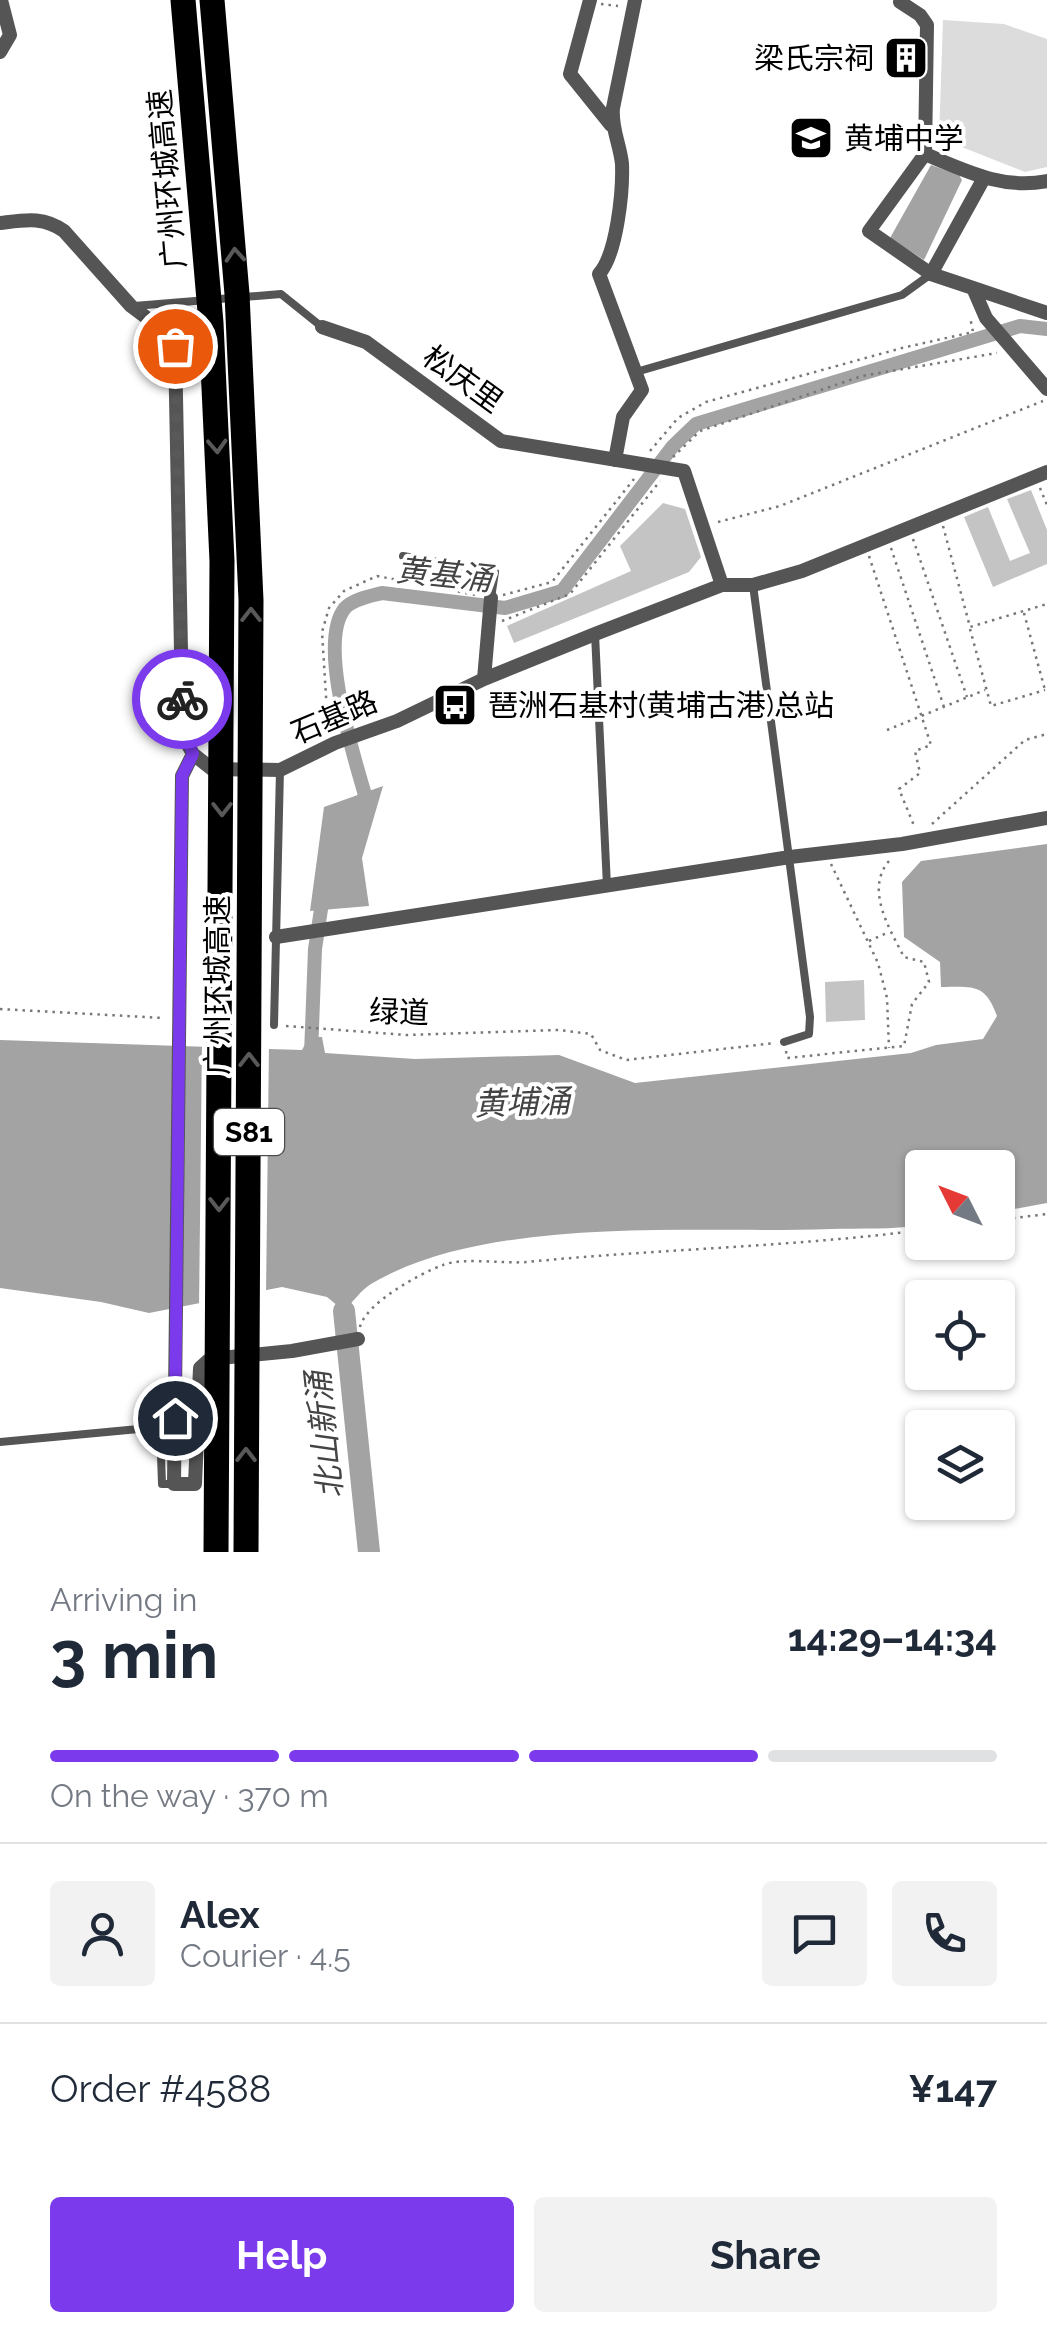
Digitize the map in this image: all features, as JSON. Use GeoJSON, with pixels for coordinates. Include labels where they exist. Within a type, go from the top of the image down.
{"type":"FeatureCollection","features":[{"type":"Feature","properties":{"kind":"highway"},"geometry":{"type":"LineString","coordinates":[[174,0],[198,144]]}},
{"type":"Feature","properties":{"kind":"highway","name":"广州环城高速"},"geometry":{"type":"LineString","coordinates":[[182,0],[198,144],[211,324],[222,560],[216,1552]]}},
{"type":"Feature","properties":{"kind":"highway","name":"广州环城高速"},"geometry":{"type":"LineString","coordinates":[[214,0],[238,294],[251,600],[246,1552]]}},
{"type":"Feature","properties":{"kind":"street"},"geometry":{"type":"LineString","coordinates":[[0,52],[10,35],[2,0]]}},
{"type":"Feature","properties":{"kind":"street"},"geometry":{"type":"LineString","coordinates":[[590,2],[570,74],[611,125],[622,162],[614,247],[598,274],[642,390],[623,417],[615,460]]}},
{"type":"Feature","properties":{"kind":"street"},"geometry":{"type":"LineString","coordinates":[[900,2],[928,25],[925,154],[869,231],[931,274],[1047,313]]}},
{"type":"Feature","properties":{"kind":"street"},"geometry":{"type":"LineString","coordinates":[[611,125],[636,4]]}},
{"type":"Feature","properties":{"kind":"street"},"geometry":{"type":"LineString","coordinates":[[925,154],[984,178],[1027,185],[1047,180]]}},
{"type":"Feature","properties":{"kind":"street"},"geometry":{"type":"LineString","coordinates":[[931,274],[984,178]]}},
{"type":"Feature","properties":{"kind":"street"},"geometry":{"type":"LineString","coordinates":[[0,224],[41,219],[64,231],[131,306],[171,336],[175,346],[182,702],[185,733],[193,754],[182,776],[174,1484],[195,1484],[200,1368],[210,1359],[292,1351],[350,1340]]}},
{"type":"Feature","properties":{"kind":"street"},"geometry":{"type":"LineString","coordinates":[[973,288],[986,318],[1047,389]]}},
{"type":"Feature","properties":{"kind":"street","name":"松庆里"},"geometry":{"type":"LineString","coordinates":[[322,327],[366,342],[500,441],[664,470]]}},
{"type":"Feature","properties":{"kind":"street"},"geometry":{"type":"LineString","coordinates":[[664,470],[684,471],[722,586]]}},
{"type":"Feature","properties":{"kind":"street","name":"石基路"},"geometry":{"type":"LineString","coordinates":[[193,754],[212,769],[280,770],[418,703],[595,634],[722,586],[754,585],[802,571],[1042,474]]}},
{"type":"Feature","properties":{"kind":"street"},"geometry":{"type":"LineString","coordinates":[[484,679],[491,598]]}},
{"type":"Feature","properties":{"kind":"street"},"geometry":{"type":"LineString","coordinates":[[276,937],[1047,818]]}},
{"type":"Feature","properties":{"kind":"lane"},"geometry":{"type":"LineString","coordinates":[[636,372],[902,295],[931,274]]}},
{"type":"Feature","properties":{"kind":"lane"},"geometry":{"type":"LineString","coordinates":[[131,306],[281,294],[322,327]]}},
{"type":"Feature","properties":{"kind":"lane"},"geometry":{"type":"LineString","coordinates":[[403,556],[495,572],[491,598]]}},
{"type":"Feature","properties":{"kind":"lane"},"geometry":{"type":"LineString","coordinates":[[754,585],[810,1016],[809,1034],[784,1042]]}},
{"type":"Feature","properties":{"kind":"lane"},"geometry":{"type":"LineString","coordinates":[[595,634],[607,886]]}},
{"type":"Feature","properties":{"kind":"lane"},"geometry":{"type":"LineString","coordinates":[[274,1025],[280,770]]}},
{"type":"Feature","properties":{"kind":"lane"},"geometry":{"type":"LineString","coordinates":[[0,1442],[160,1426],[162,1484],[174,1484]]}},
{"type":"Feature","properties":{"kind":"path"},"geometry":{"type":"LineString","coordinates":[[590,2],[636,4]]}},
{"type":"Feature","properties":{"kind":"path"},"geometry":{"type":"LineString","coordinates":[[336,743],[328,730],[322,632],[329,608],[344,591],[377,576],[491,598],[552,582],[636,476],[638,464],[678,418],[706,402],[973,332],[969,322],[973,288]]}},
{"type":"Feature","properties":{"kind":"path"},"geometry":{"type":"LineString","coordinates":[[489,620],[503,620],[570,594],[658,484],[677,451],[700,431],[862,376],[995,351],[1004,359],[1013,350]]}},
{"type":"Feature","properties":{"kind":"path"},"geometry":{"type":"LineString","coordinates":[[702,526],[780,506],[1047,399]]}},
{"type":"Feature","properties":{"kind":"path"},"geometry":{"type":"LineString","coordinates":[[1042,474],[1047,505]]}},
{"type":"Feature","properties":{"kind":"path"},"geometry":{"type":"LineString","coordinates":[[940,515],[991,706],[1046,690],[1024,612]]}},
{"type":"Feature","properties":{"kind":"path"},"geometry":{"type":"LineString","coordinates":[[909,528],[967,698]]}},
{"type":"Feature","properties":{"kind":"path"},"geometry":{"type":"LineString","coordinates":[[887,537],[944,707]]}},
{"type":"Feature","properties":{"kind":"path"},"geometry":{"type":"LineString","coordinates":[[865,546],[931,745],[915,751],[920,773],[899,789],[911,841]]}},
{"type":"Feature","properties":{"kind":"path"},"geometry":{"type":"LineString","coordinates":[[970,627],[1047,604]]}},
{"type":"Feature","properties":{"kind":"path"},"geometry":{"type":"LineString","coordinates":[[887,730],[987,689]]}},
{"type":"Feature","properties":{"kind":"path"},"geometry":{"type":"LineString","coordinates":[[784,1042],[788,1058],[904,1046],[912,1004],[929,982],[924,962],[904,956],[891,932],[880,902],[880,872],[1025,740],[1047,734]]}},
{"type":"Feature","properties":{"kind":"path"},"geometry":{"type":"LineString","coordinates":[[827,853],[878,963],[886,998],[888,1048]]}},
{"type":"Feature","properties":{"kind":"path"},"geometry":{"type":"LineString","coordinates":[[867,941],[891,932]]}},
{"type":"Feature","properties":{"kind":"path"},"geometry":{"type":"LineString","coordinates":[[0,1010],[177,1019]]}},
{"type":"Feature","properties":{"kind":"path","name":"绿道"},"geometry":{"type":"LineString","coordinates":[[274,1025],[406,1034],[559,1030],[591,1034],[600,1050],[626,1060],[784,1042]]}},
{"type":"Feature","properties":{"kind":"path"},"geometry":{"type":"LineString","coordinates":[[1015,1218],[1047,1214]]}},
{"type":"Feature","properties":{"kind":"path"},"geometry":{"type":"LineString","coordinates":[[350,1340],[381,1300],[446,1263],[509,1264],[905,1232]]}},
{"type":"Feature","properties":{"kind":"shaded area"},"geometry":{"type":"Polygon","coordinates":[[[943,20],[1004,24],[1047,39],[1047,167],[1025,172],[939,138],[943,20]]]}},
{"type":"Feature","properties":{"kind":"water"},"geometry":{"type":"Polygon","coordinates":[[[931,165],[959,175],[962,180],[924,260],[890,238],[931,165]]]}},
{"type":"Feature","properties":{"kind":"water"},"geometry":{"type":"Polygon","coordinates":[[[383,786],[362,858],[369,906],[310,911],[324,807],[383,786]]]}},
{"type":"Feature","properties":{"kind":"water","name":"黄埔涌"},"geometry":{"type":"Polygon","coordinates":[[[1047,844],[1047,1203],[1015,1209],[1015,1150],[905,1150],[905,1227],[657,1230],[533,1237],[419,1262],[371,1284],[344,1311],[327,1297],[282,1287],[149,1313],[0,1288],[0,1040],[302,1050],[309,1037],[322,1037],[325,1053],[415,1059],[559,1055],[635,1083],[911,1053],[936,1045],[983,1039],[997,1016],[988,998],[976,989],[941,987],[940,962],[904,937],[902,882],[921,861],[1047,844]]]}},
{"type":"Feature","properties":{"kind":"pier"},"geometry":{"type":"Polygon","coordinates":[[[202,1040],[269,1043],[266,1295],[199,1309],[202,1040]]]}},
{"type":"Feature","properties":{"kind":"building","name":"梁氏宗祠"},"geometry":{"type":"Polygon","coordinates":[[[895,42],[916,42],[916,74],[895,73],[895,42]]]}},
{"type":"Feature","properties":{"kind":"building"},"geometry":{"type":"Polygon","coordinates":[[[1031,490],[1047,530],[1047,564],[993,587],[964,517],[988,507],[1010,561],[1030,553],[1007,499],[1031,490]]]}},
{"type":"Feature","properties":{"kind":"building"},"geometry":{"type":"Polygon","coordinates":[[[663,503],[685,509],[701,557],[689,572],[514,643],[507,626],[631,571],[620,546],[663,503]]]}},
{"type":"Feature","properties":{"kind":"building"},"geometry":{"type":"Polygon","coordinates":[[[864,980],[865,1020],[826,1022],[825,982],[864,980]]]}},
{"type":"Feature","properties":{"kind":"waterway","name":"黄基涌"},"geometry":{"type":"LineString","coordinates":[[359,807],[365,795],[346,728],[336,672],[337,624],[348,605],[382,593],[505,608],[562,591],[673,446],[696,424],[1020,326],[1047,329]]}},
{"type":"Feature","properties":{"kind":"waterway","name":"黄基涌"},"geometry":{"type":"LineString","coordinates":[[311,1054],[315,949],[323,896]]}},
{"type":"Feature","properties":{"kind":"waterway","name":"北山新涌"},"geometry":{"type":"LineString","coordinates":[[344,1311],[369,1552]]}},
{"type":"Feature","properties":{"kind":"way so far"},"geometry":{"type":"LineString","coordinates":[[175,346],[182,699]]}},
{"type":"Feature","properties":{"kind":"place","name":"梁氏宗祠"},"geometry":{"type":"Point","coordinates":[906,58]}},
{"type":"Feature","properties":{"kind":"place","name":"黄埔中学"},"geometry":{"type":"Point","coordinates":[811,138]}},
{"type":"Feature","properties":{"kind":"place","name":"琶洲石基村(黄埔古港)总站"},"geometry":{"type":"Point","coordinates":[455,705]}},
{"type":"Feature","properties":{"kind":"route"},"geometry":{"type":"LineString","coordinates":[[175,1418],[182,776],[193,754],[185,733],[182,699]]}}]}
